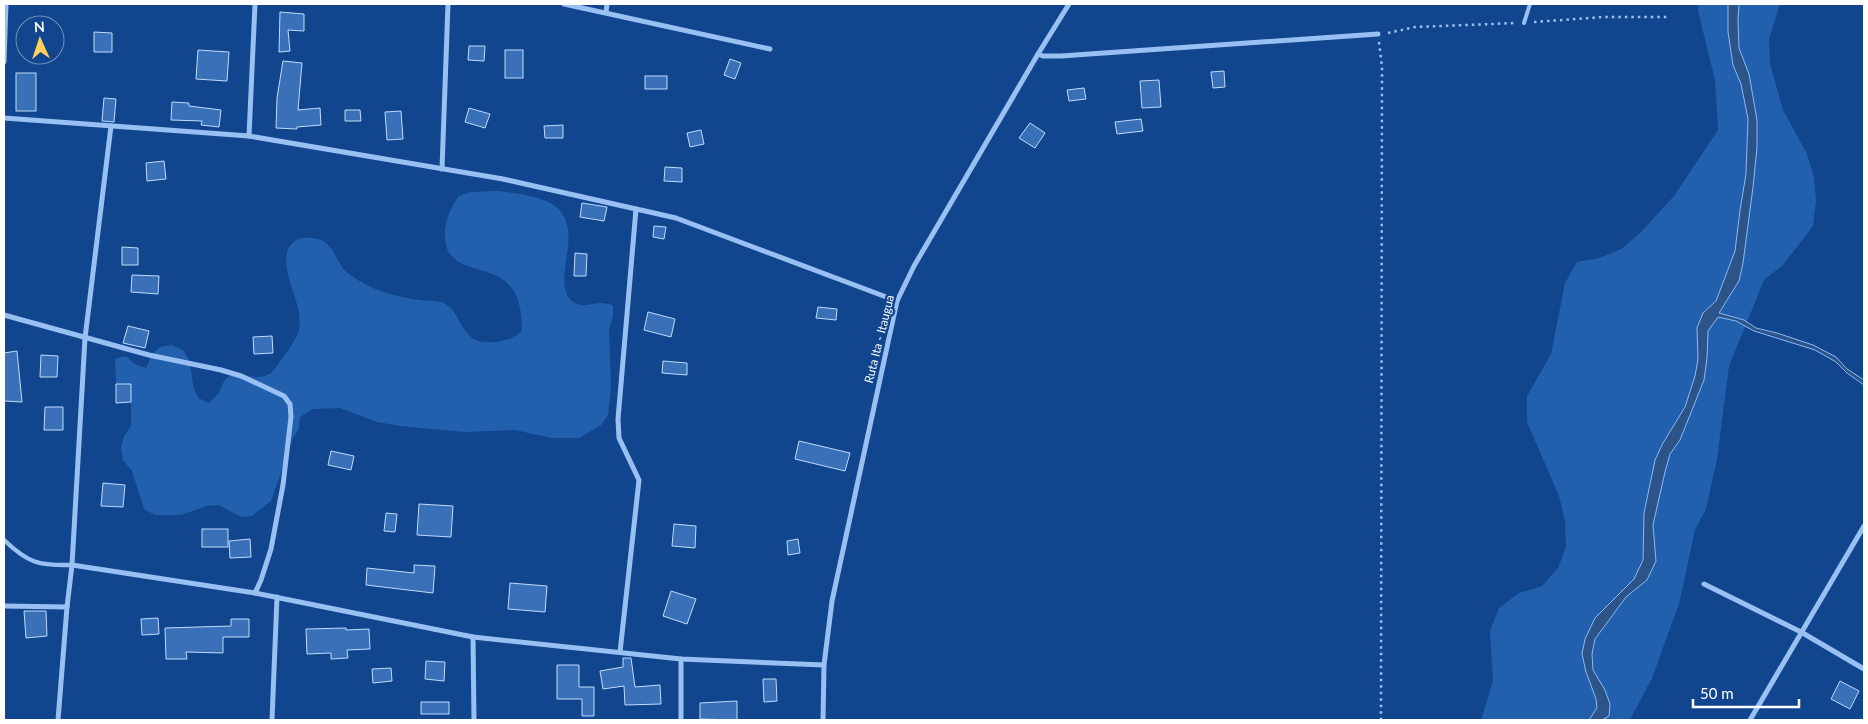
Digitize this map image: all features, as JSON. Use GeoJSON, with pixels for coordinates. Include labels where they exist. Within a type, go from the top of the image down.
{"type":"FeatureCollection","features":[{"type":"Feature","properties":{"kind":"street"},"geometry":{"type":"LineString","coordinates":[[4,62],[6,4]]}},
{"type":"Feature","properties":{"kind":"street"},"geometry":{"type":"LineString","coordinates":[[249,136],[255,4]]}},
{"type":"Feature","properties":{"kind":"street"},"geometry":{"type":"LineString","coordinates":[[442,169],[448,4]]}},
{"type":"Feature","properties":{"kind":"street"},"geometry":{"type":"LineString","coordinates":[[564,4],[770,49]]}},
{"type":"Feature","properties":{"kind":"street"},"geometry":{"type":"LineString","coordinates":[[606,12],[607,4]]}},
{"type":"Feature","properties":{"kind":"street","name":"Ruta Ita - Itaugua"},"geometry":{"type":"LineString","coordinates":[[823,720],[824,665],[832,600],[897,300],[914,266],[1069,4]]}},
{"type":"Feature","properties":{"kind":"street"},"geometry":{"type":"LineString","coordinates":[[1038,54],[1043,56],[1060,56],[1378,34]]}},
{"type":"Feature","properties":{"kind":"street"},"geometry":{"type":"LineString","coordinates":[[4,118],[249,136],[503,179],[676,218],[897,300]]}},
{"type":"Feature","properties":{"kind":"street"},"geometry":{"type":"LineString","coordinates":[[58,720],[72,565],[85,338],[111,126]]}},
{"type":"Feature","properties":{"kind":"street"},"geometry":{"type":"LineString","coordinates":[[620,652],[639,480],[619,438],[618,419],[636,209]]}},
{"type":"Feature","properties":{"kind":"street"},"geometry":{"type":"LineString","coordinates":[[4,315],[148,355],[221,370],[284,396],[290,404],[291,417],[277,522],[261,580],[255,593]]}},
{"type":"Feature","properties":{"kind":"street"},"geometry":{"type":"LineString","coordinates":[[1750,720],[1864,526]]}},
{"type":"Feature","properties":{"kind":"street"},"geometry":{"type":"LineString","coordinates":[[4,540],[17,552],[32,561],[48,566],[72,565],[255,593],[473,637],[681,659],[824,665]]}},
{"type":"Feature","properties":{"kind":"street"},"geometry":{"type":"LineString","coordinates":[[1704,584],[1801,632],[1864,669]]}},
{"type":"Feature","properties":{"kind":"street"},"geometry":{"type":"LineString","coordinates":[[272,720],[277,597]]}},
{"type":"Feature","properties":{"kind":"street"},"geometry":{"type":"LineString","coordinates":[[4,606],[67,607]]}},
{"type":"Feature","properties":{"kind":"street"},"geometry":{"type":"LineString","coordinates":[[473,637],[474,720]]}},
{"type":"Feature","properties":{"kind":"street"},"geometry":{"type":"LineString","coordinates":[[681,659],[681,720]]}},
{"type":"Feature","properties":{"kind":"lane"},"geometry":{"type":"LineString","coordinates":[[1524,23],[1530,4]]}},
{"type":"Feature","properties":{"kind":"path"},"geometry":{"type":"LineString","coordinates":[[1378,34],[1382,67],[1381,720]]}},
{"type":"Feature","properties":{"kind":"shaded area"},"geometry":{"type":"Polygon","coordinates":[[[1699,4],[1780,4],[1769,39],[1770,64],[1783,110],[1807,154],[1814,177],[1816,201],[1813,226],[1783,265],[1764,280],[1729,366],[1717,459],[1706,509],[1695,530],[1679,604],[1652,678],[1630,720],[1481,720],[1493,681],[1490,631],[1499,608],[1519,593],[1542,586],[1558,568],[1566,547],[1565,521],[1559,496],[1527,422],[1527,396],[1551,354],[1565,283],[1577,262],[1600,258],[1623,248],[1642,231],[1674,196],[1718,130],[1715,80],[1698,11],[1699,4]]]}},
{"type":"Feature","properties":{"kind":"shaded area"},"geometry":{"type":"Polygon","coordinates":[[[1728,4],[1739,4],[1739,48],[1749,74],[1757,120],[1757,148],[1743,263],[1739,281],[1719,313],[1744,320],[1756,328],[1813,345],[1836,357],[1847,369],[1864,380],[1864,385],[1847,373],[1836,362],[1815,350],[1754,331],[1736,321],[1718,317],[1708,331],[1704,380],[1680,440],[1670,454],[1665,472],[1653,525],[1656,561],[1647,580],[1626,597],[1595,639],[1592,654],[1593,670],[1605,690],[1610,704],[1609,716],[1602,720],[1589,720],[1597,708],[1582,654],[1585,639],[1595,618],[1634,579],[1643,560],[1644,513],[1655,460],[1685,407],[1695,376],[1698,359],[1697,328],[1703,313],[1716,301],[1735,251],[1746,174],[1748,119],[1741,84],[1733,65],[1728,32],[1728,4]]]}},
{"type":"Feature","properties":{"kind":"shaded area"},"geometry":{"type":"Polygon","coordinates":[[[498,191],[538,198],[550,203],[562,213],[567,226],[568,240],[564,283],[567,294],[578,304],[606,303],[613,305],[613,317],[609,328],[611,389],[608,415],[601,425],[579,438],[552,438],[515,430],[465,432],[400,426],[377,422],[340,408],[313,409],[300,417],[299,429],[293,438],[271,501],[252,516],[241,517],[219,505],[207,506],[181,515],[155,515],[144,509],[132,471],[123,460],[121,448],[124,436],[131,426],[131,403],[125,389],[116,384],[115,359],[126,356],[134,364],[146,368],[151,356],[160,347],[172,345],[183,350],[190,361],[193,386],[198,398],[209,403],[218,393],[226,379],[233,374],[239,373],[259,377],[271,373],[295,339],[299,330],[299,311],[287,270],[286,260],[287,251],[291,244],[299,239],[306,238],[318,239],[328,245],[344,270],[365,284],[391,294],[419,300],[438,301],[449,306],[473,339],[482,342],[495,342],[510,339],[522,331],[520,310],[515,293],[498,276],[460,263],[447,249],[445,238],[448,216],[459,196],[471,192],[498,191]]]}},
{"type":"Feature","properties":{"kind":"building"},"geometry":{"type":"Polygon","coordinates":[[[280,12],[304,14],[304,31],[288,30],[290,51],[279,52],[280,12]]]}},
{"type":"Feature","properties":{"kind":"building"},"geometry":{"type":"Polygon","coordinates":[[[94,32],[112,33],[112,52],[94,52],[94,32]]]}},
{"type":"Feature","properties":{"kind":"building"},"geometry":{"type":"Polygon","coordinates":[[[469,46],[485,46],[484,61],[468,60],[469,46]]]}},
{"type":"Feature","properties":{"kind":"building"},"geometry":{"type":"Polygon","coordinates":[[[198,50],[229,52],[227,81],[196,79],[198,50]]]}},
{"type":"Feature","properties":{"kind":"building"},"geometry":{"type":"Polygon","coordinates":[[[505,50],[523,50],[523,78],[505,78],[505,50]]]}},
{"type":"Feature","properties":{"kind":"building"},"geometry":{"type":"Polygon","coordinates":[[[730,59],[741,63],[735,79],[724,75],[730,59]]]}},
{"type":"Feature","properties":{"kind":"building"},"geometry":{"type":"Polygon","coordinates":[[[283,61],[302,63],[298,110],[320,108],[321,125],[297,127],[297,129],[276,128],[277,98],[283,61]]]}},
{"type":"Feature","properties":{"kind":"building"},"geometry":{"type":"Polygon","coordinates":[[[1224,71],[1225,87],[1213,88],[1211,72],[1224,71]]]}},
{"type":"Feature","properties":{"kind":"building"},"geometry":{"type":"Polygon","coordinates":[[[16,73],[36,73],[36,111],[16,111],[16,73]]]}},
{"type":"Feature","properties":{"kind":"building"},"geometry":{"type":"Polygon","coordinates":[[[645,76],[667,76],[667,89],[645,89],[645,76]]]}},
{"type":"Feature","properties":{"kind":"building"},"geometry":{"type":"Polygon","coordinates":[[[1159,80],[1161,107],[1142,108],[1140,81],[1159,80]]]}},
{"type":"Feature","properties":{"kind":"building"},"geometry":{"type":"Polygon","coordinates":[[[1084,88],[1086,99],[1069,101],[1067,90],[1084,88]]]}},
{"type":"Feature","properties":{"kind":"building"},"geometry":{"type":"Polygon","coordinates":[[[104,98],[116,99],[114,122],[102,121],[104,98]]]}},
{"type":"Feature","properties":{"kind":"building"},"geometry":{"type":"Polygon","coordinates":[[[172,102],[189,103],[189,106],[221,110],[219,127],[201,125],[202,121],[171,120],[172,102]]]}},
{"type":"Feature","properties":{"kind":"building"},"geometry":{"type":"Polygon","coordinates":[[[469,108],[490,114],[485,128],[465,122],[469,108]]]}},
{"type":"Feature","properties":{"kind":"building"},"geometry":{"type":"Polygon","coordinates":[[[345,110],[360,110],[361,121],[345,121],[345,110]]]}},
{"type":"Feature","properties":{"kind":"building"},"geometry":{"type":"Polygon","coordinates":[[[401,111],[403,139],[387,140],[385,112],[401,111]]]}},
{"type":"Feature","properties":{"kind":"building"},"geometry":{"type":"Polygon","coordinates":[[[1141,119],[1143,131],[1117,134],[1115,122],[1141,119]]]}},
{"type":"Feature","properties":{"kind":"building"},"geometry":{"type":"Polygon","coordinates":[[[1030,123],[1045,133],[1035,148],[1019,138],[1030,123]]]}},
{"type":"Feature","properties":{"kind":"building"},"geometry":{"type":"Polygon","coordinates":[[[563,125],[563,138],[545,138],[544,126],[563,125]]]}},
{"type":"Feature","properties":{"kind":"building"},"geometry":{"type":"Polygon","coordinates":[[[701,130],[704,144],[690,147],[687,133],[701,130]]]}},
{"type":"Feature","properties":{"kind":"building"},"geometry":{"type":"Polygon","coordinates":[[[164,161],[166,179],[147,181],[146,163],[164,161]]]}},
{"type":"Feature","properties":{"kind":"building"},"geometry":{"type":"Polygon","coordinates":[[[665,167],[682,168],[682,182],[664,181],[665,167]]]}},
{"type":"Feature","properties":{"kind":"building"},"geometry":{"type":"Polygon","coordinates":[[[582,203],[607,207],[604,221],[580,217],[582,203]]]}},
{"type":"Feature","properties":{"kind":"building"},"geometry":{"type":"Polygon","coordinates":[[[654,226],[666,227],[664,239],[653,237],[654,226]]]}},
{"type":"Feature","properties":{"kind":"building"},"geometry":{"type":"Polygon","coordinates":[[[122,247],[138,248],[138,265],[122,265],[122,247]]]}},
{"type":"Feature","properties":{"kind":"building"},"geometry":{"type":"Polygon","coordinates":[[[575,253],[587,254],[586,276],[574,276],[575,253]]]}},
{"type":"Feature","properties":{"kind":"building"},"geometry":{"type":"Polygon","coordinates":[[[132,275],[159,276],[158,294],[131,292],[132,275]]]}},
{"type":"Feature","properties":{"kind":"building"},"geometry":{"type":"Polygon","coordinates":[[[818,307],[837,309],[836,320],[816,318],[818,307]]]}},
{"type":"Feature","properties":{"kind":"building"},"geometry":{"type":"Polygon","coordinates":[[[648,312],[675,319],[671,337],[644,330],[648,312]]]}},
{"type":"Feature","properties":{"kind":"building"},"geometry":{"type":"Polygon","coordinates":[[[128,326],[149,331],[145,348],[123,343],[128,326]]]}},
{"type":"Feature","properties":{"kind":"building"},"geometry":{"type":"Polygon","coordinates":[[[272,336],[273,353],[254,354],[253,337],[272,336]]]}},
{"type":"Feature","properties":{"kind":"building"},"geometry":{"type":"Polygon","coordinates":[[[17,351],[22,402],[4,401],[4,353],[17,351]]]}},
{"type":"Feature","properties":{"kind":"building"},"geometry":{"type":"Polygon","coordinates":[[[41,355],[58,356],[57,377],[40,377],[41,355]]]}},
{"type":"Feature","properties":{"kind":"building"},"geometry":{"type":"Polygon","coordinates":[[[663,361],[687,363],[687,375],[662,373],[663,361]]]}},
{"type":"Feature","properties":{"kind":"building"},"geometry":{"type":"Polygon","coordinates":[[[116,384],[131,384],[131,402],[116,403],[116,384]]]}},
{"type":"Feature","properties":{"kind":"building"},"geometry":{"type":"Polygon","coordinates":[[[45,407],[63,407],[63,430],[44,430],[45,407]]]}},
{"type":"Feature","properties":{"kind":"building"},"geometry":{"type":"Polygon","coordinates":[[[799,441],[850,453],[845,471],[795,459],[799,441]]]}},
{"type":"Feature","properties":{"kind":"building"},"geometry":{"type":"Polygon","coordinates":[[[331,451],[354,456],[351,470],[328,465],[331,451]]]}},
{"type":"Feature","properties":{"kind":"building"},"geometry":{"type":"Polygon","coordinates":[[[103,483],[125,485],[123,507],[101,506],[103,483]]]}},
{"type":"Feature","properties":{"kind":"building"},"geometry":{"type":"Polygon","coordinates":[[[419,504],[453,506],[451,537],[417,535],[419,504]]]}},
{"type":"Feature","properties":{"kind":"building"},"geometry":{"type":"Polygon","coordinates":[[[386,513],[397,514],[395,532],[384,531],[386,513]]]}},
{"type":"Feature","properties":{"kind":"building"},"geometry":{"type":"Polygon","coordinates":[[[674,524],[696,526],[695,548],[672,546],[674,524]]]}},
{"type":"Feature","properties":{"kind":"building"},"geometry":{"type":"Polygon","coordinates":[[[202,529],[228,529],[228,547],[202,547],[202,529]]]}},
{"type":"Feature","properties":{"kind":"building"},"geometry":{"type":"Polygon","coordinates":[[[250,539],[251,557],[230,558],[229,541],[250,539]]]}},
{"type":"Feature","properties":{"kind":"building"},"geometry":{"type":"Polygon","coordinates":[[[798,539],[800,553],[788,555],[787,541],[798,539]]]}},
{"type":"Feature","properties":{"kind":"building"},"geometry":{"type":"Polygon","coordinates":[[[414,565],[435,566],[433,593],[366,585],[367,568],[414,573],[414,565]]]}},
{"type":"Feature","properties":{"kind":"building"},"geometry":{"type":"Polygon","coordinates":[[[510,583],[547,586],[545,612],[508,609],[510,583]]]}},
{"type":"Feature","properties":{"kind":"building"},"geometry":{"type":"Polygon","coordinates":[[[671,591],[696,599],[687,624],[663,616],[671,591]]]}},
{"type":"Feature","properties":{"kind":"building"},"geometry":{"type":"Polygon","coordinates":[[[24,611],[46,611],[47,636],[26,638],[24,611]]]}},
{"type":"Feature","properties":{"kind":"building"},"geometry":{"type":"Polygon","coordinates":[[[158,618],[159,634],[142,635],[141,619],[158,618]]]}},
{"type":"Feature","properties":{"kind":"building"},"geometry":{"type":"Polygon","coordinates":[[[231,619],[249,619],[249,637],[223,637],[223,653],[186,652],[187,659],[166,659],[165,628],[231,626],[231,619]]]}},
{"type":"Feature","properties":{"kind":"building"},"geometry":{"type":"Polygon","coordinates":[[[346,628],[346,630],[369,629],[370,649],[347,650],[348,658],[331,659],[331,653],[307,654],[306,629],[346,628]]]}},
{"type":"Feature","properties":{"kind":"building"},"geometry":{"type":"Polygon","coordinates":[[[623,658],[631,658],[635,687],[660,685],[661,704],[625,705],[624,686],[603,689],[600,671],[623,667],[623,658]]]}},
{"type":"Feature","properties":{"kind":"building"},"geometry":{"type":"Polygon","coordinates":[[[426,661],[445,662],[444,681],[425,679],[426,661]]]}},
{"type":"Feature","properties":{"kind":"building"},"geometry":{"type":"Polygon","coordinates":[[[557,665],[579,665],[579,687],[594,687],[594,716],[582,716],[582,699],[557,699],[557,665]]]}},
{"type":"Feature","properties":{"kind":"building"},"geometry":{"type":"Polygon","coordinates":[[[391,668],[392,681],[373,683],[372,669],[391,668]]]}},
{"type":"Feature","properties":{"kind":"building"},"geometry":{"type":"Polygon","coordinates":[[[763,679],[776,679],[777,701],[764,702],[763,679]]]}},
{"type":"Feature","properties":{"kind":"building"},"geometry":{"type":"Polygon","coordinates":[[[1840,681],[1859,691],[1850,709],[1831,699],[1840,681]]]}},
{"type":"Feature","properties":{"kind":"building"},"geometry":{"type":"Polygon","coordinates":[[[737,701],[737,720],[700,719],[700,703],[737,701]]]}},
{"type":"Feature","properties":{"kind":"building"},"geometry":{"type":"Polygon","coordinates":[[[421,702],[449,702],[449,714],[421,714],[421,702]]]}}]}
